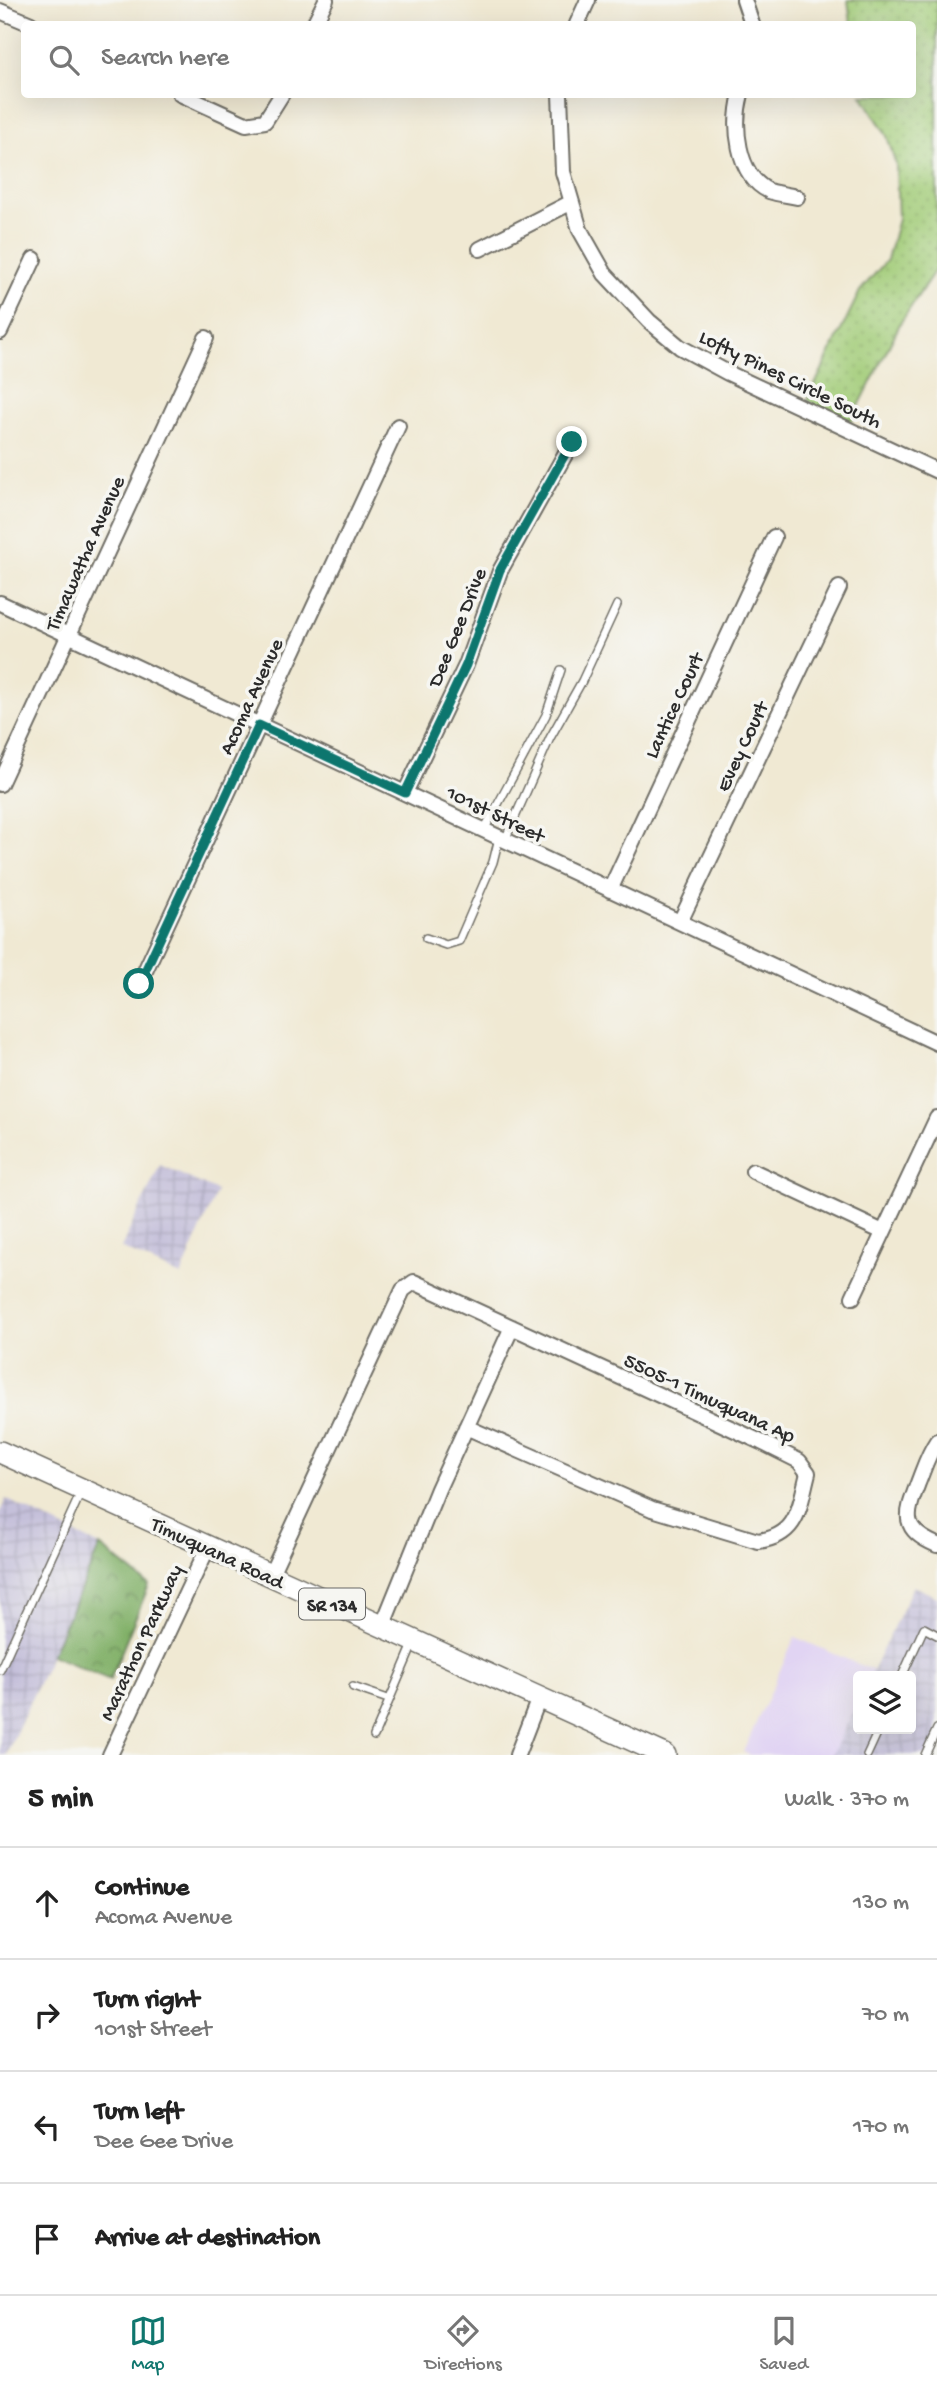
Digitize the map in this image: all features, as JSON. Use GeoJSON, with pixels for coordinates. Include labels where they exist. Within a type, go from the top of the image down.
{"type":"FeatureCollection","features":[{"type":"Feature","properties":{"kind":"main road","name":"Timuquana Road"},"geometry":{"type":"LineString","coordinates":[[0,1452],[665,1755]]}},
{"type":"Feature","properties":{"kind":"street"},"geometry":{"type":"LineString","coordinates":[[316,21],[326,0]]}},
{"type":"Feature","properties":{"kind":"street"},"geometry":{"type":"LineString","coordinates":[[578,21],[588,0]]}},
{"type":"Feature","properties":{"kind":"street"},"geometry":{"type":"LineString","coordinates":[[744,0],[751,21]]}},
{"type":"Feature","properties":{"kind":"street"},"geometry":{"type":"LineString","coordinates":[[0,11],[24,21]]}},
{"type":"Feature","properties":{"kind":"street"},"geometry":{"type":"LineString","coordinates":[[189,98],[246,124],[265,121],[279,98]]}},
{"type":"Feature","properties":{"kind":"street","name":"Lofty Pines Circle South"},"geometry":{"type":"LineString","coordinates":[[560,98],[560,144],[570,203],[586,243],[605,274],[649,321],[680,347],[937,471]]}},
{"type":"Feature","properties":{"kind":"street"},"geometry":{"type":"LineString","coordinates":[[740,98],[736,132],[741,152],[752,174],[768,190],[797,197]]}},
{"type":"Feature","properties":{"kind":"street"},"geometry":{"type":"LineString","coordinates":[[480,249],[570,203]]}},
{"type":"Feature","properties":{"kind":"street"},"geometry":{"type":"LineString","coordinates":[[0,332],[34,259]]}},
{"type":"Feature","properties":{"kind":"street","name":"Timawatha Avenue"},"geometry":{"type":"LineString","coordinates":[[0,784],[206,338]]}},
{"type":"Feature","properties":{"kind":"street","name":"Acoma Avenue"},"geometry":{"type":"LineString","coordinates":[[139,984],[398,426]]}},
{"type":"Feature","properties":{"kind":"street","name":"Dee Gee Drive"},"geometry":{"type":"LineString","coordinates":[[405,793],[466,665],[500,570],[572,442]]}},
{"type":"Feature","properties":{"kind":"street","name":"Lantice Court"},"geometry":{"type":"LineString","coordinates":[[610,890],[774,537]]}},
{"type":"Feature","properties":{"kind":"street","name":"Evey Court"},"geometry":{"type":"LineString","coordinates":[[680,922],[839,588]]}},
{"type":"Feature","properties":{"kind":"street","name":"101st Street"},"geometry":{"type":"LineString","coordinates":[[0,603],[937,1042]]}},
{"type":"Feature","properties":{"kind":"street"},"geometry":{"type":"LineString","coordinates":[[853,1297],[937,1118]]}},
{"type":"Feature","properties":{"kind":"street"},"geometry":{"type":"LineString","coordinates":[[753,1171],[883,1232]]}},
{"type":"Feature","properties":{"kind":"street"},"geometry":{"type":"LineString","coordinates":[[270,1576],[407,1285],[414,1282],[512,1327],[466,1427],[382,1627]]}},
{"type":"Feature","properties":{"kind":"street","name":"5505-1 Timuquana Ap"},"geometry":{"type":"LineString","coordinates":[[466,1427],[652,1509],[758,1541],[782,1535],[797,1515],[808,1473],[799,1461],[512,1327]]}},
{"type":"Feature","properties":{"kind":"street"},"geometry":{"type":"LineString","coordinates":[[937,1441],[909,1503],[908,1517],[911,1527],[922,1538],[937,1545]]}},
{"type":"Feature","properties":{"kind":"street","name":"Marathon Parkway"},"geometry":{"type":"LineString","coordinates":[[110,1755],[208,1547]]}},
{"type":"Feature","properties":{"kind":"street"},"geometry":{"type":"LineString","coordinates":[[517,1755],[539,1698]]}},
{"type":"Feature","properties":{"kind":"lane"},"geometry":{"type":"LineString","coordinates":[[426,938],[446,944],[459,941],[502,839],[550,738],[582,681],[617,605]]}},
{"type":"Feature","properties":{"kind":"lane"},"geometry":{"type":"LineString","coordinates":[[484,831],[546,715],[561,670]]}},
{"type":"Feature","properties":{"kind":"lane"},"geometry":{"type":"LineString","coordinates":[[0,1670],[82,1489]]}},
{"type":"Feature","properties":{"kind":"lane"},"geometry":{"type":"LineString","coordinates":[[904,1671],[924,1629],[937,1635]]}},
{"type":"Feature","properties":{"kind":"lane"},"geometry":{"type":"LineString","coordinates":[[374,1736],[414,1642]]}},
{"type":"Feature","properties":{"kind":"lane"},"geometry":{"type":"LineString","coordinates":[[353,1686],[388,1699]]}},
{"type":"Feature","properties":{"kind":"lane"},"geometry":{"type":"LineString","coordinates":[[925,1755],[937,1729]]}},
{"type":"Feature","properties":{"kind":"lane"},"geometry":{"type":"LineString","coordinates":[[867,1755],[877,1734]]}},
{"type":"Feature","properties":{"kind":"shaded area"},"geometry":{"type":"Polygon","coordinates":[[[160,1165],[217,1191],[181,1276],[121,1248],[160,1165]]]}},
{"type":"Feature","properties":{"kind":"shaded area"},"geometry":{"type":"Polygon","coordinates":[[[6,1499],[100,1546],[6,1755],[0,1755],[0,1512],[6,1499]]]}},
{"type":"Feature","properties":{"kind":"shaded area"},"geometry":{"type":"Polygon","coordinates":[[[913,1586],[937,1597],[937,1755],[832,1755],[853,1711],[853,1734],[916,1734],[916,1671],[872,1671],[913,1586]]]}},
{"type":"Feature","properties":{"kind":"shaded area"},"geometry":{"type":"Polygon","coordinates":[[[795,1637],[874,1671],[853,1671],[853,1713],[833,1755],[750,1755],[743,1752],[795,1637]]]}},
{"type":"Feature","properties":{"kind":"green space"},"geometry":{"type":"Polygon","coordinates":[[[848,0],[937,0],[937,267],[901,322],[851,422],[807,401],[860,291],[887,260],[898,219],[896,165],[887,136],[864,98],[916,98],[916,21],[851,21],[848,0]]]}},
{"type":"Feature","properties":{"kind":"green space"},"geometry":{"type":"Polygon","coordinates":[[[100,1546],[149,1585],[110,1680],[51,1655],[100,1546]]]}},
{"type":"Feature","properties":{"kind":"route"},"geometry":{"type":"LineString","coordinates":[[139,984],[259,725],[405,793],[466,665],[500,570],[572,442]]}}]}
